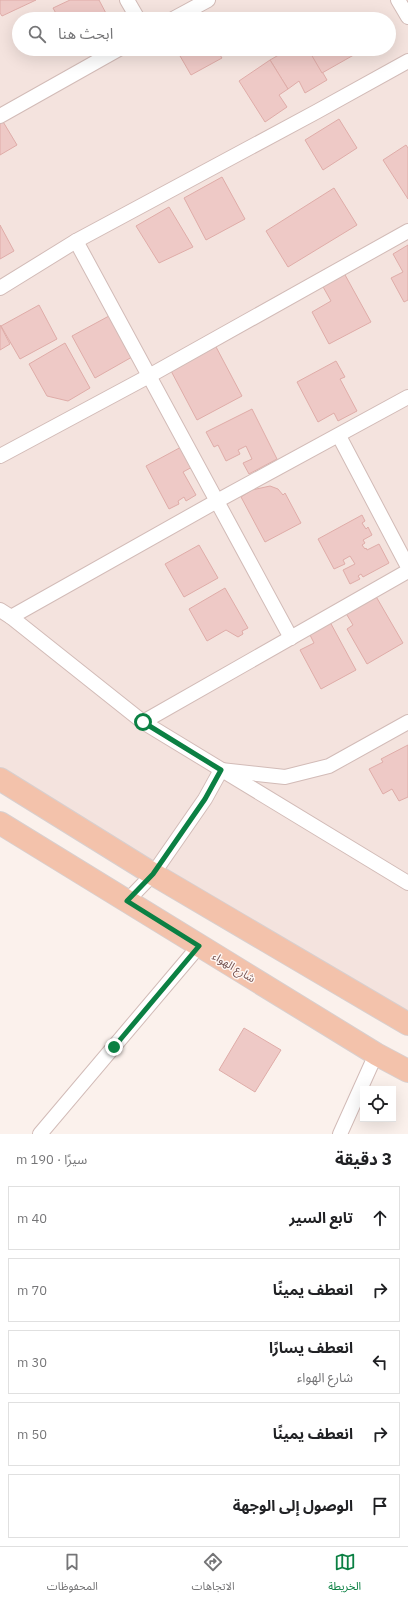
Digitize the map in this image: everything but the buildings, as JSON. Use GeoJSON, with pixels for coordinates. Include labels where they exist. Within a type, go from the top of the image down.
{"type":"FeatureCollection","features":[{"type":"Feature","properties":{"kind":"main road"},"geometry":{"type":"LineString","coordinates":[[0,778],[153,874],[408,1024]]}},
{"type":"Feature","properties":{"kind":"main road","name":"شارع الهواء"},"geometry":{"type":"LineString","coordinates":[[0,823],[376,1054],[408,1071]]}},
{"type":"Feature","properties":{"kind":"street"},"geometry":{"type":"LineString","coordinates":[[127,0],[134,12]]}},
{"type":"Feature","properties":{"kind":"street"},"geometry":{"type":"LineString","coordinates":[[186,12],[208,0]]}},
{"type":"Feature","properties":{"kind":"street"},"geometry":{"type":"LineString","coordinates":[[398,0],[408,17]]}},
{"type":"Feature","properties":{"kind":"street"},"geometry":{"type":"LineString","coordinates":[[0,116],[107,56]]}},
{"type":"Feature","properties":{"kind":"street"},"geometry":{"type":"LineString","coordinates":[[0,288],[76,241],[408,61]]}},
{"type":"Feature","properties":{"kind":"street"},"geometry":{"type":"LineString","coordinates":[[0,456],[149,376],[408,231]]}},
{"type":"Feature","properties":{"kind":"street"},"geometry":{"type":"LineString","coordinates":[[76,241],[291,638]]}},
{"type":"Feature","properties":{"kind":"street"},"geometry":{"type":"LineString","coordinates":[[408,398],[5,614],[143,722],[408,883]]}},
{"type":"Feature","properties":{"kind":"street"},"geometry":{"type":"LineString","coordinates":[[339,436],[408,567]]}},
{"type":"Feature","properties":{"kind":"street"},"geometry":{"type":"LineString","coordinates":[[143,722],[408,571]]}},
{"type":"Feature","properties":{"kind":"street"},"geometry":{"type":"LineString","coordinates":[[221,770],[285,777],[322,768],[329,766],[408,722]]}},
{"type":"Feature","properties":{"kind":"street"},"geometry":{"type":"LineString","coordinates":[[127,901],[153,874],[205,799],[221,770]]}},
{"type":"Feature","properties":{"kind":"street"},"geometry":{"type":"LineString","coordinates":[[40,1134],[199,946]]}},
{"type":"Feature","properties":{"kind":"street"},"geometry":{"type":"LineString","coordinates":[[340,1134],[376,1054]]}},
{"type":"Feature","properties":{"kind":"shaded area"},"geometry":{"type":"Polygon","coordinates":[[[0,0],[408,0],[408,1014],[0,770],[0,0]]]}},
{"type":"Feature","properties":{"kind":"route"},"geometry":{"type":"LineString","coordinates":[[114,1047],[199,946],[127,901],[153,874],[205,799],[221,770],[143,722]]}}]}
